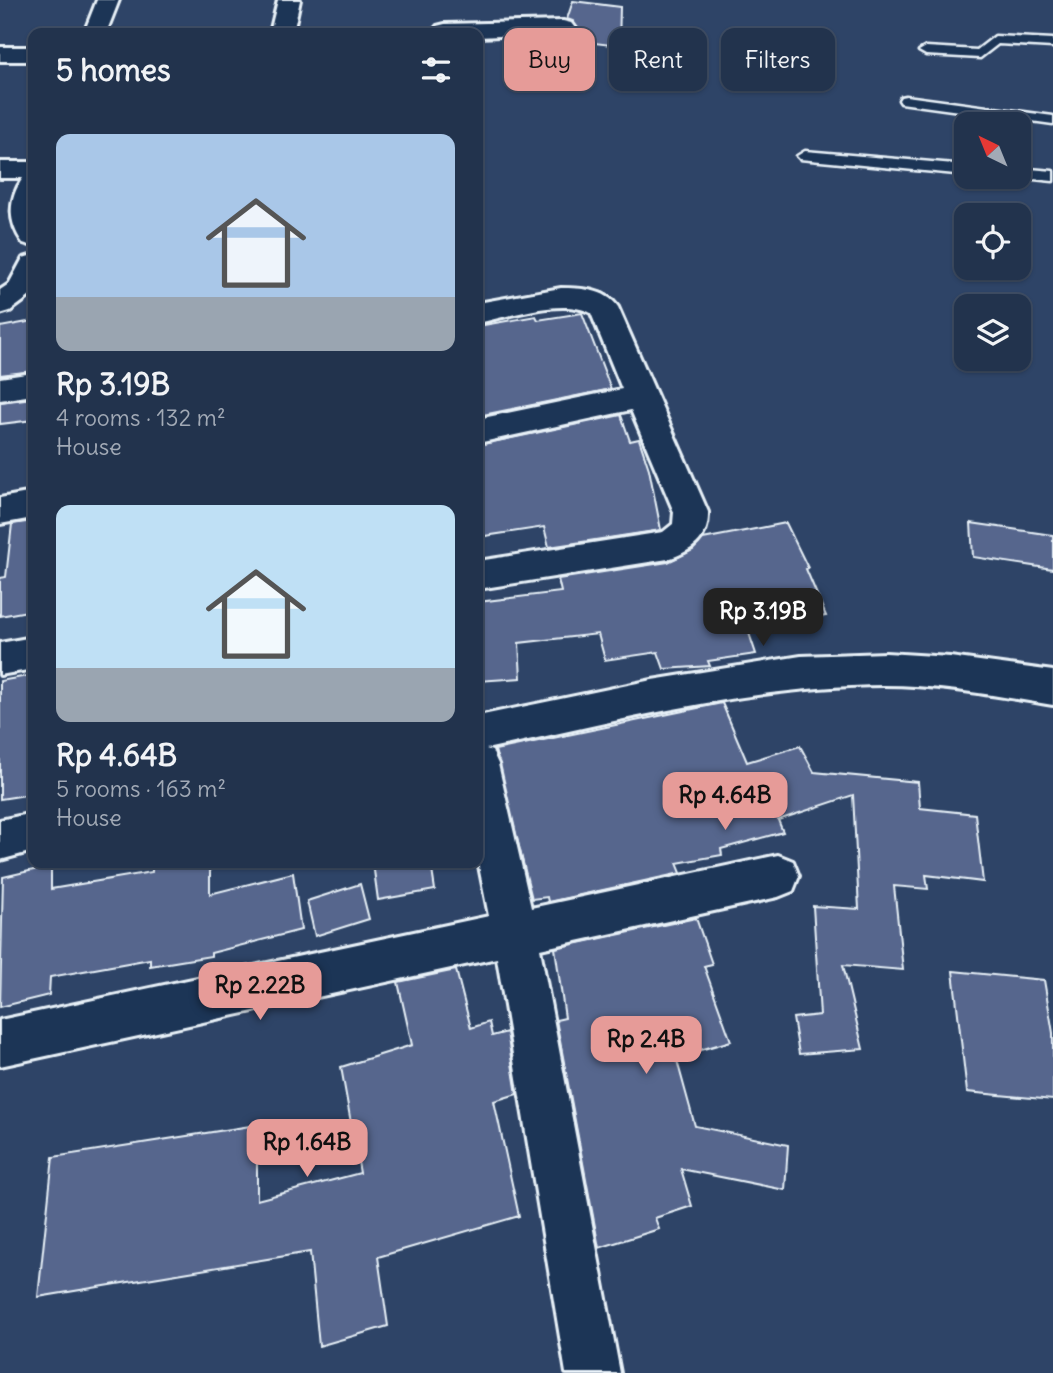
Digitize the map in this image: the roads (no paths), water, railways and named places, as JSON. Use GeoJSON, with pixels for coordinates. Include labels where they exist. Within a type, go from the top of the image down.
{"type":"FeatureCollection","features":[{"type":"Feature","properties":{"kind":"street"},"geometry":{"type":"LineString","coordinates":[[97,28],[108,0]]}},
{"type":"Feature","properties":{"kind":"street"},"geometry":{"type":"LineString","coordinates":[[115,28],[126,0]]}},
{"type":"Feature","properties":{"kind":"street"},"geometry":{"type":"LineString","coordinates":[[283,28],[289,0]]}},
{"type":"Feature","properties":{"kind":"street"},"geometry":{"type":"LineString","coordinates":[[445,25],[564,28]]}},
{"type":"Feature","properties":{"kind":"street"},"geometry":{"type":"LineString","coordinates":[[0,54],[28,54]]}},
{"type":"Feature","properties":{"kind":"street"},"geometry":{"type":"LineString","coordinates":[[0,170],[28,170]]}},
{"type":"Feature","properties":{"kind":"street"},"geometry":{"type":"LineString","coordinates":[[28,200],[23,216],[28,231]]}},
{"type":"Feature","properties":{"kind":"street"},"geometry":{"type":"LineString","coordinates":[[0,304],[22,290],[28,276]]}},
{"type":"Feature","properties":{"kind":"street"},"geometry":{"type":"LineString","coordinates":[[483,312],[565,297],[598,302],[606,310],[691,512],[689,532],[668,545],[483,574]]}},
{"type":"Feature","properties":{"kind":"street"},"geometry":{"type":"LineString","coordinates":[[0,389],[28,385]]}},
{"type":"Feature","properties":{"kind":"street"},"geometry":{"type":"LineString","coordinates":[[483,430],[642,396]]}},
{"type":"Feature","properties":{"kind":"street"},"geometry":{"type":"LineString","coordinates":[[0,511],[28,506]]}},
{"type":"Feature","properties":{"kind":"street"},"geometry":{"type":"LineString","coordinates":[[0,659],[28,654]]}},
{"type":"Feature","properties":{"kind":"street"},"geometry":{"type":"LineString","coordinates":[[483,732],[652,697],[801,672],[886,669],[950,673],[1053,688]]}},
{"type":"Feature","properties":{"kind":"street"},"geometry":{"type":"LineString","coordinates":[[483,787],[515,934],[593,1373]]}},
{"type":"Feature","properties":{"kind":"street"},"geometry":{"type":"LineString","coordinates":[[0,840],[28,833]]}},
{"type":"Feature","properties":{"kind":"street"},"geometry":{"type":"LineString","coordinates":[[0,1043],[778,876]]}},
{"type":"Feature","properties":{"kind":"lane"},"geometry":{"type":"LineString","coordinates":[[926,51],[980,54],[995,40],[1053,43]]}},
{"type":"Feature","properties":{"kind":"lane"},"geometry":{"type":"LineString","coordinates":[[906,100],[1053,120]]}},
{"type":"Feature","properties":{"kind":"lane"},"geometry":{"type":"LineString","coordinates":[[805,156],[954,169]]}},
{"type":"Feature","properties":{"kind":"lane"},"geometry":{"type":"LineString","coordinates":[[1031,174],[1053,176]]}}]}
